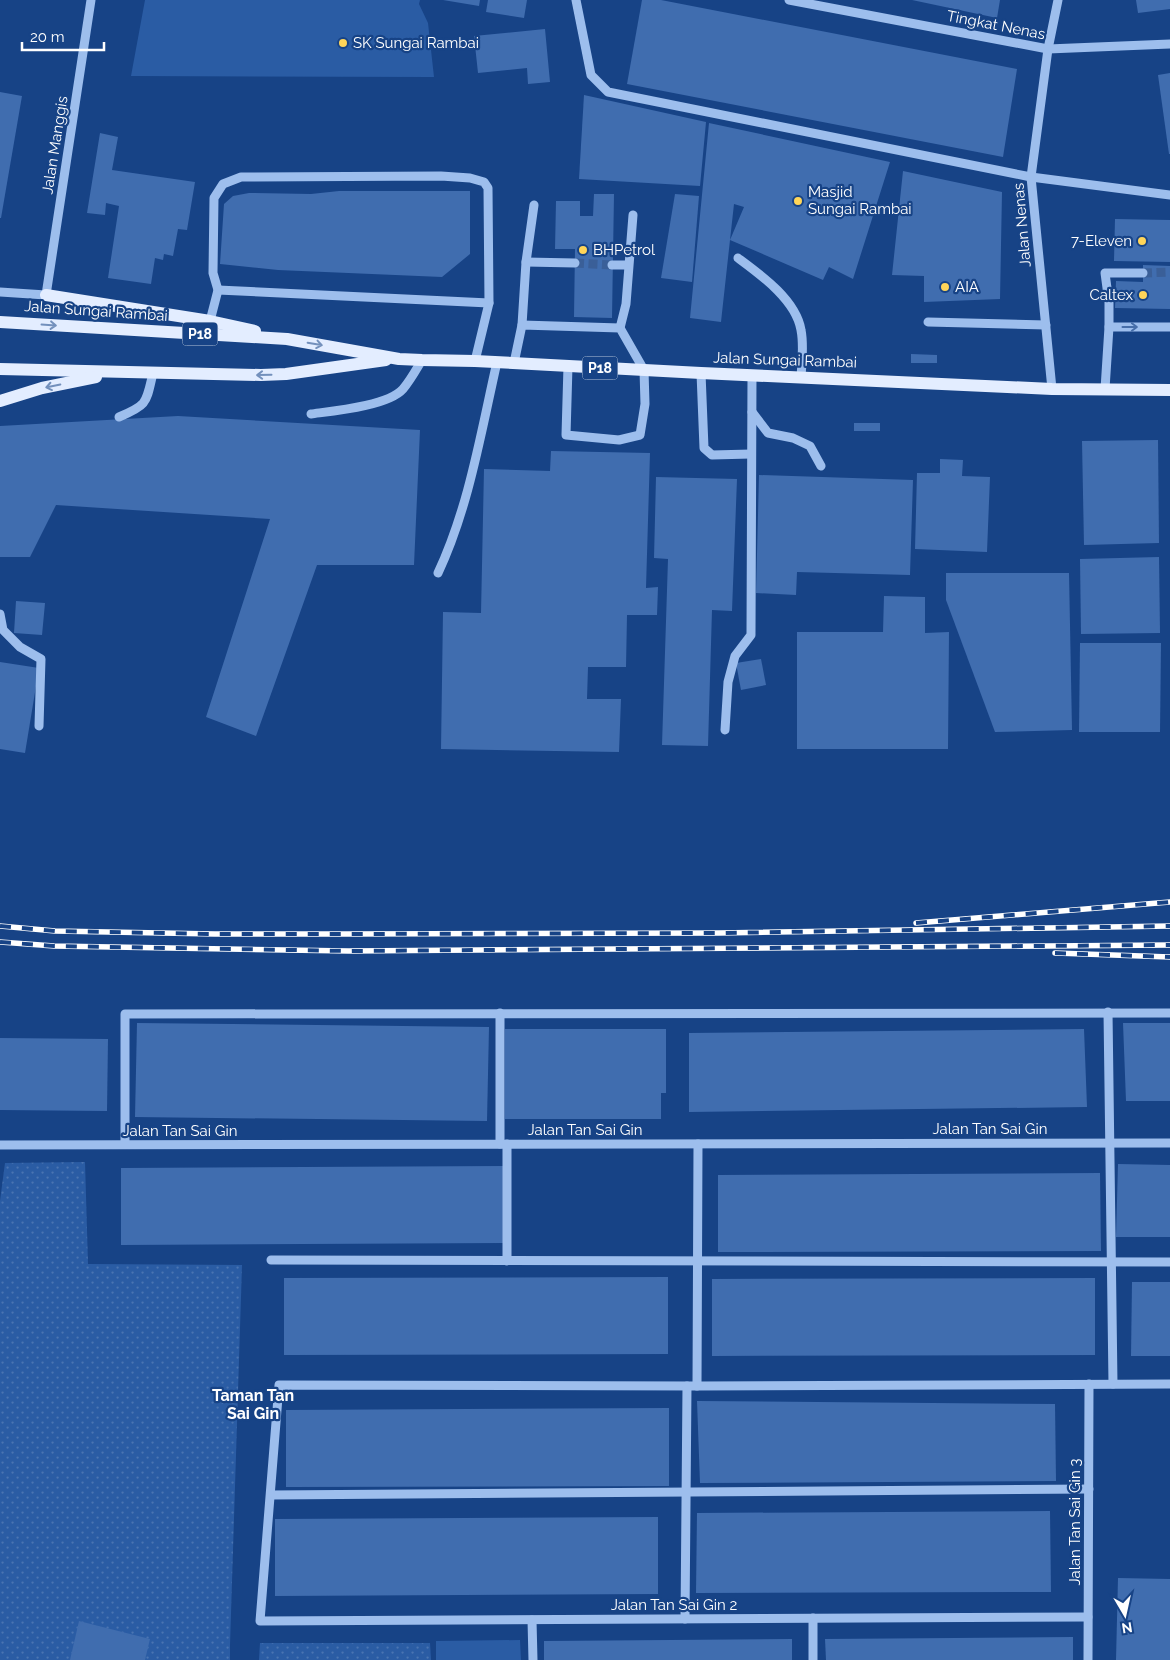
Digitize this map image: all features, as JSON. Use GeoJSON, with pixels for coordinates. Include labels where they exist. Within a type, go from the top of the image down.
{"type":"FeatureCollection","features":[{"type":"Feature","properties":{"kind":"main road"},"geometry":{"type":"LineString","coordinates":[[46,295],[210,321],[287,339]]}},
{"type":"Feature","properties":{"kind":"main road","name":"Jalan Sungai Rambai"},"geometry":{"type":"LineString","coordinates":[[0,322],[287,339],[399,359],[497,362],[1052,389],[1170,390]]}},
{"type":"Feature","properties":{"kind":"main road","name":"Jalan Sungai Rambai"},"geometry":{"type":"LineString","coordinates":[[0,369],[286,374],[399,359]]}},
{"type":"Feature","properties":{"kind":"main road"},"geometry":{"type":"LineString","coordinates":[[0,401],[42,388],[90,377],[153,373]]}},
{"type":"Feature","properties":{"kind":"street","name":"Jalan Manggis"},"geometry":{"type":"LineString","coordinates":[[46,295],[92,0]]}},
{"type":"Feature","properties":{"kind":"street"},"geometry":{"type":"LineString","coordinates":[[576,0],[591,75],[608,92],[1031,177],[1170,194]]}},
{"type":"Feature","properties":{"kind":"street","name":"Tingkat Nenas"},"geometry":{"type":"LineString","coordinates":[[789,0],[1048,49],[1170,44]]}},
{"type":"Feature","properties":{"kind":"street","name":"Jalan Nenas"},"geometry":{"type":"LineString","coordinates":[[1052,389],[1031,177],[1048,49],[1058,0]]}},
{"type":"Feature","properties":{"kind":"street"},"geometry":{"type":"LineString","coordinates":[[210,321],[218,290],[213,273],[214,198],[223,184],[241,177],[441,176],[470,178],[484,182],[488,188],[489,303],[475,361]]}},
{"type":"Feature","properties":{"kind":"street"},"geometry":{"type":"LineString","coordinates":[[514,363],[522,325],[526,262],[534,205]]}},
{"type":"Feature","properties":{"kind":"street"},"geometry":{"type":"LineString","coordinates":[[568,366],[566,435],[619,440],[640,435],[645,404],[644,370],[620,328],[626,304],[632,215]]}},
{"type":"Feature","properties":{"kind":"street"},"geometry":{"type":"LineString","coordinates":[[738,258],[774,285],[796,315],[801,328],[801,377]]}},
{"type":"Feature","properties":{"kind":"street"},"geometry":{"type":"LineString","coordinates":[[526,262],[575,264]]}},
{"type":"Feature","properties":{"kind":"street"},"geometry":{"type":"LineString","coordinates":[[612,264],[628,265]]}},
{"type":"Feature","properties":{"kind":"street"},"geometry":{"type":"LineString","coordinates":[[1105,389],[1109,302],[1105,273],[1143,273]]}},
{"type":"Feature","properties":{"kind":"street"},"geometry":{"type":"LineString","coordinates":[[218,290],[489,303]]}},
{"type":"Feature","properties":{"kind":"street","name":"Jalan Sungai Rambai"},"geometry":{"type":"LineString","coordinates":[[0,292],[46,295]]}},
{"type":"Feature","properties":{"kind":"street"},"geometry":{"type":"LineString","coordinates":[[928,322],[1046,325]]}},
{"type":"Feature","properties":{"kind":"street"},"geometry":{"type":"LineString","coordinates":[[522,325],[620,328]]}},
{"type":"Feature","properties":{"kind":"street"},"geometry":{"type":"LineString","coordinates":[[1109,327],[1170,327]]}},
{"type":"Feature","properties":{"kind":"street"},"geometry":{"type":"LineString","coordinates":[[311,414],[362,406],[384,400],[402,391],[422,360]]}},
{"type":"Feature","properties":{"kind":"street"},"geometry":{"type":"LineString","coordinates":[[438,573],[452,544],[497,362]]}},
{"type":"Feature","properties":{"kind":"street"},"geometry":{"type":"LineString","coordinates":[[118,417],[139,409],[148,397],[153,373]]}},
{"type":"Feature","properties":{"kind":"street"},"geometry":{"type":"LineString","coordinates":[[701,373],[704,448],[712,455],[751,454]]}},
{"type":"Feature","properties":{"kind":"street"},"geometry":{"type":"LineString","coordinates":[[725,730],[728,682],[735,656],[751,635],[752,375]]}},
{"type":"Feature","properties":{"kind":"street"},"geometry":{"type":"LineString","coordinates":[[752,412],[768,433],[793,438],[810,446],[821,466]]}},
{"type":"Feature","properties":{"kind":"street"},"geometry":{"type":"LineString","coordinates":[[0,614],[3,630],[20,647],[41,659],[38,726]]}},
{"type":"Feature","properties":{"kind":"street"},"geometry":{"type":"LineString","coordinates":[[1108,1012],[1113,1384]]}},
{"type":"Feature","properties":{"kind":"street"},"geometry":{"type":"LineString","coordinates":[[500,1013],[507,1261]]}},
{"type":"Feature","properties":{"kind":"street"},"geometry":{"type":"LineString","coordinates":[[125,1144],[125,1014],[1170,1013]]}},
{"type":"Feature","properties":{"kind":"street","name":"Jalan Tan Sai Gin"},"geometry":{"type":"LineString","coordinates":[[0,1145],[1170,1143]]}},
{"type":"Feature","properties":{"kind":"street"},"geometry":{"type":"LineString","coordinates":[[697,1386],[698,1144]]}},
{"type":"Feature","properties":{"kind":"street"},"geometry":{"type":"LineString","coordinates":[[271,1260],[1170,1262]]}},
{"type":"Feature","properties":{"kind":"street","name":"Jalan Tan Sai Gin 3"},"geometry":{"type":"LineString","coordinates":[[1088,1660],[1089,1384]]}},
{"type":"Feature","properties":{"kind":"street"},"geometry":{"type":"LineString","coordinates":[[1089,1489],[271,1494],[279,1385],[1170,1384]]}},
{"type":"Feature","properties":{"kind":"street"},"geometry":{"type":"LineString","coordinates":[[685,1619],[687,1386]]}},
{"type":"Feature","properties":{"kind":"street","name":"Jalan Tan Sai Gin 2"},"geometry":{"type":"LineString","coordinates":[[271,1494],[260,1621],[1088,1617]]}},
{"type":"Feature","properties":{"kind":"street"},"geometry":{"type":"LineString","coordinates":[[813,1618],[813,1660]]}},
{"type":"Feature","properties":{"kind":"street"},"geometry":{"type":"LineString","coordinates":[[532,1620],[533,1660]]}},
{"type":"Feature","properties":{"kind":"shaded area"},"geometry":{"type":"Polygon","coordinates":[[[145,0],[420,0],[419,4],[428,23],[434,77],[131,76],[145,0]]]}},
{"type":"Feature","properties":{"kind":"shaded area"},"geometry":{"type":"Polygon","coordinates":[[[85,1162],[88,1264],[242,1265],[230,1660],[0,1660],[0,1201],[5,1163],[85,1162]]]}},
{"type":"Feature","properties":{"kind":"shaded area"},"geometry":{"type":"Polygon","coordinates":[[[520,1640],[521,1660],[436,1660],[436,1641],[520,1640]]]}},
{"type":"Feature","properties":{"kind":"shaded area"},"geometry":{"type":"Polygon","coordinates":[[[260,1643],[430,1643],[431,1660],[259,1660],[260,1643]]]}},
{"type":"Feature","properties":{"kind":"building"},"geometry":{"type":"Polygon","coordinates":[[[443,0],[480,0],[479,6],[443,0]]]}},
{"type":"Feature","properties":{"kind":"building"},"geometry":{"type":"Polygon","coordinates":[[[488,0],[527,0],[524,18],[486,12],[488,0]]]}},
{"type":"Feature","properties":{"kind":"building"},"geometry":{"type":"Polygon","coordinates":[[[642,0],[661,0],[1017,69],[1003,157],[627,84],[642,0]]]}},
{"type":"Feature","properties":{"kind":"building"},"geometry":{"type":"Polygon","coordinates":[[[912,0],[1000,0],[997,18],[912,0]]]}},
{"type":"Feature","properties":{"kind":"building"},"geometry":{"type":"Polygon","coordinates":[[[1136,0],[1170,0],[1170,9],[1138,13],[1136,0]]]}},
{"type":"Feature","properties":{"kind":"building"},"geometry":{"type":"Polygon","coordinates":[[[545,29],[550,82],[528,84],[527,68],[478,73],[474,36],[545,29]]]}},
{"type":"Feature","properties":{"kind":"building"},"geometry":{"type":"Polygon","coordinates":[[[1170,73],[1170,154],[1169,154],[1158,75],[1170,73]]]}},
{"type":"Feature","properties":{"kind":"building"},"geometry":{"type":"Polygon","coordinates":[[[0,92],[22,96],[1,218],[0,218],[0,92]]]}},
{"type":"Feature","properties":{"kind":"building"},"geometry":{"type":"Polygon","coordinates":[[[584,95],[706,122],[700,186],[579,179],[584,95]]]}},
{"type":"Feature","properties":{"kind":"building","name":"Masjid Sungai Rambai"},"geometry":{"type":"Polygon","coordinates":[[[709,123],[890,162],[853,279],[829,267],[823,280],[730,240],[721,322],[690,318],[709,123]],[[734,204],[730,240],[744,207],[734,204]]]}},
{"type":"Feature","properties":{"kind":"building"},"geometry":{"type":"Polygon","coordinates":[[[100,133],[118,137],[112,170],[195,182],[187,230],[178,229],[173,256],[164,254],[163,260],[155,258],[151,284],[108,278],[119,206],[106,203],[105,215],[87,213],[100,133]]]}},
{"type":"Feature","properties":{"kind":"building"},"geometry":{"type":"Polygon","coordinates":[[[903,171],[1002,192],[1000,299],[924,302],[924,276],[892,275],[903,171]]]}},
{"type":"Feature","properties":{"kind":"building"},"geometry":{"type":"Polygon","coordinates":[[[339,191],[470,191],[470,254],[442,277],[278,270],[220,264],[224,204],[233,196],[249,193],[311,194],[339,191]]]}},
{"type":"Feature","properties":{"kind":"building"},"geometry":{"type":"Polygon","coordinates":[[[594,194],[614,194],[612,318],[574,317],[575,249],[555,249],[556,201],[580,201],[580,216],[593,216],[594,194]]]}},
{"type":"Feature","properties":{"kind":"building"},"geometry":{"type":"Polygon","coordinates":[[[675,194],[699,196],[692,282],[661,278],[675,194]]]}},
{"type":"Feature","properties":{"kind":"building","name":"7-Eleven"},"geometry":{"type":"Polygon","coordinates":[[[1115,219],[1170,220],[1170,262],[1114,261],[1115,219]]]}},
{"type":"Feature","properties":{"kind":"building","name":"Caltex"},"geometry":{"type":"Polygon","coordinates":[[[1143,265],[1170,266],[1170,309],[1115,308],[1116,281],[1143,282],[1143,265]]]}},
{"type":"Feature","properties":{"kind":"building"},"geometry":{"type":"Polygon","coordinates":[[[911,354],[937,355],[937,363],[911,363],[911,354]]]}},
{"type":"Feature","properties":{"kind":"building"},"geometry":{"type":"Polygon","coordinates":[[[178,416],[420,430],[414,565],[317,565],[256,736],[206,717],[270,519],[56,505],[30,557],[0,557],[0,426],[178,416]]]}},
{"type":"Feature","properties":{"kind":"building"},"geometry":{"type":"Polygon","coordinates":[[[854,423],[880,423],[880,431],[854,431],[854,423]]]}},
{"type":"Feature","properties":{"kind":"building"},"geometry":{"type":"Polygon","coordinates":[[[1158,440],[1159,543],[1084,545],[1082,441],[1158,440]]]}},
{"type":"Feature","properties":{"kind":"building"},"geometry":{"type":"Polygon","coordinates":[[[551,451],[650,453],[646,588],[658,587],[657,615],[627,615],[626,667],[588,667],[587,699],[621,699],[619,752],[441,749],[443,612],[481,613],[484,469],[550,471],[551,451]]]}},
{"type":"Feature","properties":{"kind":"building"},"geometry":{"type":"Polygon","coordinates":[[[940,459],[963,460],[962,476],[990,477],[987,552],[915,549],[917,473],[940,473],[940,459]]]}},
{"type":"Feature","properties":{"kind":"building"},"geometry":{"type":"Polygon","coordinates":[[[759,475],[913,480],[910,575],[797,572],[796,595],[756,593],[759,475]]]}},
{"type":"Feature","properties":{"kind":"building"},"geometry":{"type":"Polygon","coordinates":[[[656,477],[737,479],[732,611],[712,610],[708,746],[662,745],[668,559],[654,558],[656,477]]]}},
{"type":"Feature","properties":{"kind":"building"},"geometry":{"type":"Polygon","coordinates":[[[1159,557],[1160,633],[1081,634],[1080,559],[1159,557]]]}},
{"type":"Feature","properties":{"kind":"building"},"geometry":{"type":"Polygon","coordinates":[[[946,573],[1069,573],[1072,730],[995,732],[946,600],[946,573]]]}},
{"type":"Feature","properties":{"kind":"building"},"geometry":{"type":"Polygon","coordinates":[[[884,596],[925,597],[925,633],[949,632],[948,749],[797,749],[797,632],[883,632],[884,596]]]}},
{"type":"Feature","properties":{"kind":"building"},"geometry":{"type":"Polygon","coordinates":[[[16,601],[45,603],[42,635],[14,633],[16,601]]]}},
{"type":"Feature","properties":{"kind":"building"},"geometry":{"type":"Polygon","coordinates":[[[1080,643],[1161,643],[1160,732],[1079,732],[1080,643]]]}},
{"type":"Feature","properties":{"kind":"building"},"geometry":{"type":"Polygon","coordinates":[[[761,659],[766,685],[741,690],[736,663],[761,659]]]}},
{"type":"Feature","properties":{"kind":"building"},"geometry":{"type":"Polygon","coordinates":[[[0,662],[39,668],[25,753],[0,749],[0,662]]]}},
{"type":"Feature","properties":{"kind":"building"},"geometry":{"type":"Polygon","coordinates":[[[137,1023],[489,1027],[487,1121],[135,1117],[137,1023]]]}},
{"type":"Feature","properties":{"kind":"building"},"geometry":{"type":"Polygon","coordinates":[[[1123,1023],[1170,1023],[1170,1101],[1126,1101],[1123,1023]]]}},
{"type":"Feature","properties":{"kind":"building"},"geometry":{"type":"Polygon","coordinates":[[[505,1029],[666,1029],[666,1093],[661,1093],[661,1119],[505,1119],[505,1029]]]}},
{"type":"Feature","properties":{"kind":"building"},"geometry":{"type":"Polygon","coordinates":[[[1084,1029],[1087,1107],[689,1112],[689,1033],[1084,1029]]]}},
{"type":"Feature","properties":{"kind":"building"},"geometry":{"type":"Polygon","coordinates":[[[0,1038],[108,1039],[107,1111],[0,1110],[0,1038]]]}},
{"type":"Feature","properties":{"kind":"building"},"geometry":{"type":"Polygon","coordinates":[[[1118,1164],[1170,1165],[1170,1237],[1116,1237],[1118,1164]]]}},
{"type":"Feature","properties":{"kind":"building"},"geometry":{"type":"Polygon","coordinates":[[[504,1166],[504,1243],[121,1245],[121,1168],[504,1166]]]}},
{"type":"Feature","properties":{"kind":"building"},"geometry":{"type":"Polygon","coordinates":[[[1100,1173],[1101,1251],[718,1252],[718,1175],[1100,1173]]]}},
{"type":"Feature","properties":{"kind":"building"},"geometry":{"type":"Polygon","coordinates":[[[668,1277],[668,1354],[284,1355],[284,1278],[668,1277]]]}},
{"type":"Feature","properties":{"kind":"building"},"geometry":{"type":"Polygon","coordinates":[[[1095,1278],[1095,1355],[712,1356],[712,1279],[1095,1278]]]}},
{"type":"Feature","properties":{"kind":"building"},"geometry":{"type":"Polygon","coordinates":[[[1132,1282],[1170,1282],[1170,1356],[1131,1356],[1132,1282]]]}},
{"type":"Feature","properties":{"kind":"building"},"geometry":{"type":"Polygon","coordinates":[[[697,1401],[1055,1404],[1056,1481],[700,1483],[697,1401]]]}},
{"type":"Feature","properties":{"kind":"building"},"geometry":{"type":"Polygon","coordinates":[[[669,1408],[669,1486],[286,1487],[286,1410],[669,1408]]]}},
{"type":"Feature","properties":{"kind":"building"},"geometry":{"type":"Polygon","coordinates":[[[1050,1511],[1051,1592],[696,1593],[697,1513],[1050,1511]]]}},
{"type":"Feature","properties":{"kind":"building"},"geometry":{"type":"Polygon","coordinates":[[[658,1517],[658,1594],[275,1596],[275,1519],[658,1517]]]}},
{"type":"Feature","properties":{"kind":"building"},"geometry":{"type":"Polygon","coordinates":[[[1118,1578],[1170,1579],[1170,1660],[1116,1660],[1118,1578]]]}},
{"type":"Feature","properties":{"kind":"building"},"geometry":{"type":"Polygon","coordinates":[[[79,1621],[150,1639],[145,1660],[70,1660],[79,1621]]]}},
{"type":"Feature","properties":{"kind":"building"},"geometry":{"type":"Polygon","coordinates":[[[1073,1637],[1073,1660],[826,1660],[825,1639],[1073,1637]]]}},
{"type":"Feature","properties":{"kind":"building"},"geometry":{"type":"Polygon","coordinates":[[[792,1639],[792,1660],[544,1660],[544,1641],[792,1639]]]}},
{"type":"Feature","properties":{"kind":"tunnel"},"geometry":{"type":"LineString","coordinates":[[575,263],[612,265]]}},
{"type":"Feature","properties":{"kind":"tunnel"},"geometry":{"type":"LineString","coordinates":[[1143,273],[1170,272]]}},
{"type":"Feature","properties":{"kind":"railway"},"geometry":{"type":"LineString","coordinates":[[916,923],[1170,902]]}},
{"type":"Feature","properties":{"kind":"railway"},"geometry":{"type":"LineString","coordinates":[[0,926],[55,931],[215,934],[719,933],[1170,926]]}},
{"type":"Feature","properties":{"kind":"railway"},"geometry":{"type":"LineString","coordinates":[[0,942],[54,946],[349,951],[1170,945]]}},
{"type":"Feature","properties":{"kind":"railway"},"geometry":{"type":"LineString","coordinates":[[1055,953],[1170,957]]}},
{"type":"Feature","properties":{"kind":"place","name":"SK Sungai Rambai"},"geometry":{"type":"Point","coordinates":[343,43]}},
{"type":"Feature","properties":{"kind":"place","name":"Masjid Sungai Rambai"},"geometry":{"type":"Point","coordinates":[798,201]}},
{"type":"Feature","properties":{"kind":"place","name":"7-Eleven"},"geometry":{"type":"Point","coordinates":[1142,241]}},
{"type":"Feature","properties":{"kind":"place","name":"BHPetrol"},"geometry":{"type":"Point","coordinates":[583,250]}},
{"type":"Feature","properties":{"kind":"place","name":"AIA"},"geometry":{"type":"Point","coordinates":[945,287]}},
{"type":"Feature","properties":{"kind":"place","name":"Caltex"},"geometry":{"type":"Point","coordinates":[1143,295]}},
{"type":"Feature","properties":{"kind":"district","name":"Taman Tan Sai Gin"},"geometry":{"type":"Point","coordinates":[253,1404]}}]}
